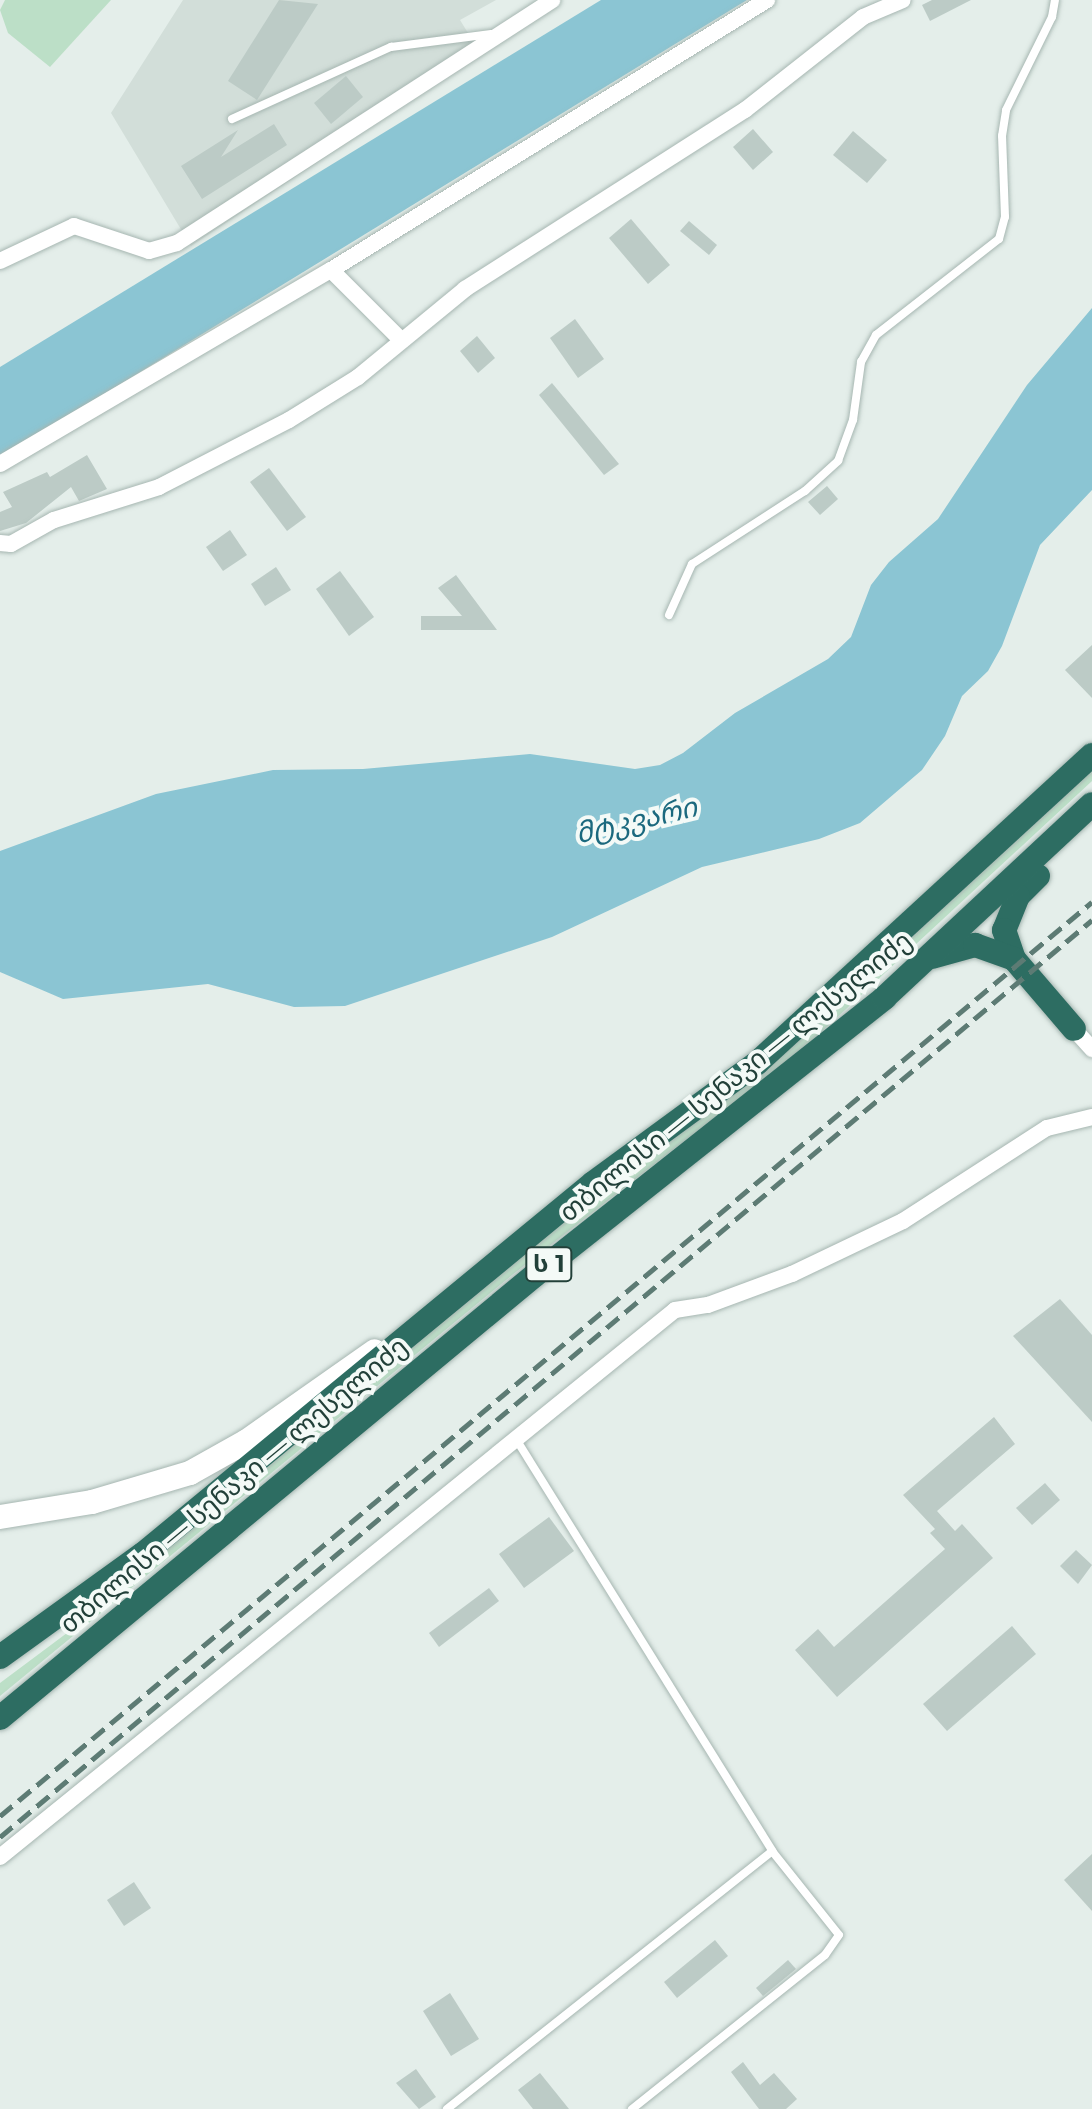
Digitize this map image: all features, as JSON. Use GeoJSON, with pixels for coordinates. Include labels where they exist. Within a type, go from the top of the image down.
{"type":"FeatureCollection","features":[{"type":"Feature","properties":{"kind":"highway","name":"თბილისი — სენაკი — ლესელიძე"},"geometry":{"type":"LineString","coordinates":[[0,1657],[143,1554],[593,1183],[757,1063],[1092,755]]}},
{"type":"Feature","properties":{"kind":"highway","name":"თბილისი — სენაკი — ლესელიძე"},"geometry":{"type":"LineString","coordinates":[[0,1718],[926,959],[1084,812]]}},
{"type":"Feature","properties":{"kind":"highway"},"geometry":{"type":"LineString","coordinates":[[1079,1028],[1014,959],[1004,930],[1018,896],[1063,852],[1084,812]]}},
{"type":"Feature","properties":{"kind":"highway"},"geometry":{"type":"LineString","coordinates":[[926,959],[975,945],[1014,959]]}},
{"type":"Feature","properties":{"kind":"main road"},"geometry":{"type":"LineString","coordinates":[[0,1517],[92,1502],[190,1473],[247,1441],[444,1307]]}},
{"type":"Feature","properties":{"kind":"street"},"geometry":{"type":"LineString","coordinates":[[0,261],[74,226],[149,251],[177,243],[496,33],[552,0]]}},
{"type":"Feature","properties":{"kind":"street"},"geometry":{"type":"LineString","coordinates":[[0,464],[331,270],[767,0]]}},
{"type":"Feature","properties":{"kind":"street"},"geometry":{"type":"LineString","coordinates":[[0,543],[11,544],[54,520],[159,487],[289,420],[358,377],[465,289],[745,110],[863,17],[903,0]]}},
{"type":"Feature","properties":{"kind":"street"},"geometry":{"type":"LineString","coordinates":[[331,270],[402,341]]}},
{"type":"Feature","properties":{"kind":"street"},"geometry":{"type":"LineString","coordinates":[[1079,1028],[1092,1049]]}},
{"type":"Feature","properties":{"kind":"street"},"geometry":{"type":"LineString","coordinates":[[0,1857],[675,1310],[708,1305],[792,1274],[903,1221],[1047,1128],[1092,1117]]}},
{"type":"Feature","properties":{"kind":"lane"},"geometry":{"type":"LineString","coordinates":[[669,615],[692,564],[805,491],[838,461],[853,420],[861,362],[876,335],[999,239],[1005,217],[1002,136],[1006,110],[1052,17],[1055,0]]}},
{"type":"Feature","properties":{"kind":"lane"},"geometry":{"type":"LineString","coordinates":[[232,119],[391,47],[496,33]]}},
{"type":"Feature","properties":{"kind":"lane"},"geometry":{"type":"LineString","coordinates":[[516,1439],[772,1851],[839,1935],[825,1955],[632,2109]]}},
{"type":"Feature","properties":{"kind":"lane"},"geometry":{"type":"LineString","coordinates":[[447,2109],[772,1851]]}},
{"type":"Feature","properties":{"kind":"shaded area"},"geometry":{"type":"Polygon","coordinates":[[[183,0],[496,0],[460,20],[481,54],[191,246],[111,113],[183,0]]]}},
{"type":"Feature","properties":{"kind":"green space"},"geometry":{"type":"Polygon","coordinates":[[[5,0],[111,0],[50,67],[8,33],[0,10],[5,0]]]}},
{"type":"Feature","properties":{"kind":"green space"},"geometry":{"type":"Polygon","coordinates":[[[1092,766],[1092,781],[804,1048],[512,1275],[0,1696],[0,1683],[83,1621],[1092,766]]]}},
{"type":"Feature","properties":{"kind":"water"},"geometry":{"type":"Polygon","coordinates":[[[601,0],[747,0],[0,458],[0,367],[601,0]]]}},
{"type":"Feature","properties":{"kind":"water","name":"მტკვარი"},"geometry":{"type":"Polygon","coordinates":[[[1092,308],[1092,490],[1040,545],[1002,646],[988,671],[962,696],[945,736],[922,770],[860,823],[819,839],[702,867],[552,937],[345,1006],[294,1007],[208,984],[63,999],[0,972],[0,851],[156,794],[273,770],[363,769],[530,754],[635,769],[660,765],[683,753],[735,713],[828,659],[851,637],[871,585],[889,562],[938,519],[1027,385],[1092,308]]]}},
{"type":"Feature","properties":{"kind":"building"},"geometry":{"type":"Polygon","coordinates":[[[279,0],[318,4],[257,100],[228,81],[279,0]]]}},
{"type":"Feature","properties":{"kind":"building"},"geometry":{"type":"Polygon","coordinates":[[[932,0],[971,0],[930,21],[922,5],[932,0]]]}},
{"type":"Feature","properties":{"kind":"building"},"geometry":{"type":"Polygon","coordinates":[[[346,76],[363,97],[331,124],[314,103],[346,76]]]}},
{"type":"Feature","properties":{"kind":"building"},"geometry":{"type":"Polygon","coordinates":[[[274,124],[287,145],[202,199],[181,166],[238,130],[221,157],[274,124]]]}},
{"type":"Feature","properties":{"kind":"building"},"geometry":{"type":"Polygon","coordinates":[[[753,129],[773,152],[753,170],[733,147],[753,129]]]}},
{"type":"Feature","properties":{"kind":"building"},"geometry":{"type":"Polygon","coordinates":[[[853,131],[887,160],[867,183],[833,155],[853,131]]]}},
{"type":"Feature","properties":{"kind":"building"},"geometry":{"type":"Polygon","coordinates":[[[631,219],[670,265],[648,284],[609,238],[631,219]]]}},
{"type":"Feature","properties":{"kind":"building"},"geometry":{"type":"Polygon","coordinates":[[[689,221],[717,245],[709,255],[680,231],[689,221]]]}},
{"type":"Feature","properties":{"kind":"building"},"geometry":{"type":"Polygon","coordinates":[[[575,319],[604,359],[578,378],[550,338],[575,319]]]}},
{"type":"Feature","properties":{"kind":"building"},"geometry":{"type":"Polygon","coordinates":[[[477,336],[495,358],[478,373],[460,351],[477,336]]]}},
{"type":"Feature","properties":{"kind":"building"},"geometry":{"type":"Polygon","coordinates":[[[552,383],[619,464],[604,475],[539,395],[552,383]]]}},
{"type":"Feature","properties":{"kind":"building"},"geometry":{"type":"Polygon","coordinates":[[[87,455],[107,489],[79,501],[71,487],[26,523],[0,531],[0,512],[12,507],[3,492],[47,472],[50,477],[87,455]]]}},
{"type":"Feature","properties":{"kind":"building"},"geometry":{"type":"Polygon","coordinates":[[[269,468],[306,517],[287,531],[250,482],[269,468]]]}},
{"type":"Feature","properties":{"kind":"building"},"geometry":{"type":"Polygon","coordinates":[[[827,486],[838,499],[820,515],[808,502],[827,486]]]}},
{"type":"Feature","properties":{"kind":"building"},"geometry":{"type":"Polygon","coordinates":[[[230,530],[247,555],[223,571],[206,547],[230,530]]]}},
{"type":"Feature","properties":{"kind":"building"},"geometry":{"type":"Polygon","coordinates":[[[276,567],[291,590],[265,606],[251,584],[276,567]]]}},
{"type":"Feature","properties":{"kind":"building"},"geometry":{"type":"Polygon","coordinates":[[[340,571],[374,617],[349,636],[316,589],[340,571]]]}},
{"type":"Feature","properties":{"kind":"building"},"geometry":{"type":"Polygon","coordinates":[[[456,575],[497,630],[421,630],[421,616],[462,616],[438,588],[456,575]]]}},
{"type":"Feature","properties":{"kind":"building"},"geometry":{"type":"Polygon","coordinates":[[[1092,645],[1092,698],[1065,670],[1092,645]]]}},
{"type":"Feature","properties":{"kind":"building"},"geometry":{"type":"Polygon","coordinates":[[[1060,1299],[1092,1335],[1092,1422],[1013,1336],[1060,1299]]]}},
{"type":"Feature","properties":{"kind":"building"},"geometry":{"type":"Polygon","coordinates":[[[994,1417],[1015,1444],[937,1511],[955,1531],[962,1524],[993,1558],[837,1697],[795,1650],[818,1629],[834,1647],[945,1549],[930,1533],[935,1529],[903,1495],[994,1417]]]}},
{"type":"Feature","properties":{"kind":"building"},"geometry":{"type":"Polygon","coordinates":[[[1045,1483],[1060,1500],[1032,1525],[1016,1508],[1045,1483]]]}},
{"type":"Feature","properties":{"kind":"building"},"geometry":{"type":"Polygon","coordinates":[[[549,1517],[574,1551],[524,1588],[499,1554],[549,1517]]]}},
{"type":"Feature","properties":{"kind":"building"},"geometry":{"type":"Polygon","coordinates":[[[1076,1550],[1092,1565],[1078,1584],[1060,1566],[1076,1550]]]}},
{"type":"Feature","properties":{"kind":"building"},"geometry":{"type":"Polygon","coordinates":[[[489,1588],[499,1601],[439,1647],[429,1633],[489,1588]]]}},
{"type":"Feature","properties":{"kind":"building"},"geometry":{"type":"Polygon","coordinates":[[[1012,1626],[1036,1654],[947,1731],[923,1704],[1012,1626]]]}},
{"type":"Feature","properties":{"kind":"building"},"geometry":{"type":"Polygon","coordinates":[[[1092,1854],[1092,1911],[1064,1880],[1092,1854]]]}},
{"type":"Feature","properties":{"kind":"building"},"geometry":{"type":"Polygon","coordinates":[[[134,1882],[151,1908],[124,1926],[107,1900],[134,1882]]]}},
{"type":"Feature","properties":{"kind":"building"},"geometry":{"type":"Polygon","coordinates":[[[715,1940],[728,1956],[677,1998],[664,1982],[715,1940]]]}},
{"type":"Feature","properties":{"kind":"building"},"geometry":{"type":"Polygon","coordinates":[[[788,1960],[796,1969],[763,1996],[756,1988],[788,1960]]]}},
{"type":"Feature","properties":{"kind":"building"},"geometry":{"type":"Polygon","coordinates":[[[450,1993],[479,2039],[451,2056],[423,2011],[450,1993]]]}},
{"type":"Feature","properties":{"kind":"building"},"geometry":{"type":"Polygon","coordinates":[[[743,2062],[760,2085],[774,2073],[797,2099],[786,2109],[759,2109],[731,2072],[743,2062]]]}},
{"type":"Feature","properties":{"kind":"building"},"geometry":{"type":"Polygon","coordinates":[[[416,2069],[436,2097],[419,2109],[396,2083],[416,2069]]]}},
{"type":"Feature","properties":{"kind":"building"},"geometry":{"type":"Polygon","coordinates":[[[540,2073],[569,2109],[533,2109],[518,2090],[540,2073]]]}},
{"type":"Feature","properties":{"kind":"railway"},"geometry":{"type":"LineString","coordinates":[[0,1816],[1092,902]]}},
{"type":"Feature","properties":{"kind":"railway"},"geometry":{"type":"LineString","coordinates":[[0,1837],[1092,920]]}}]}
